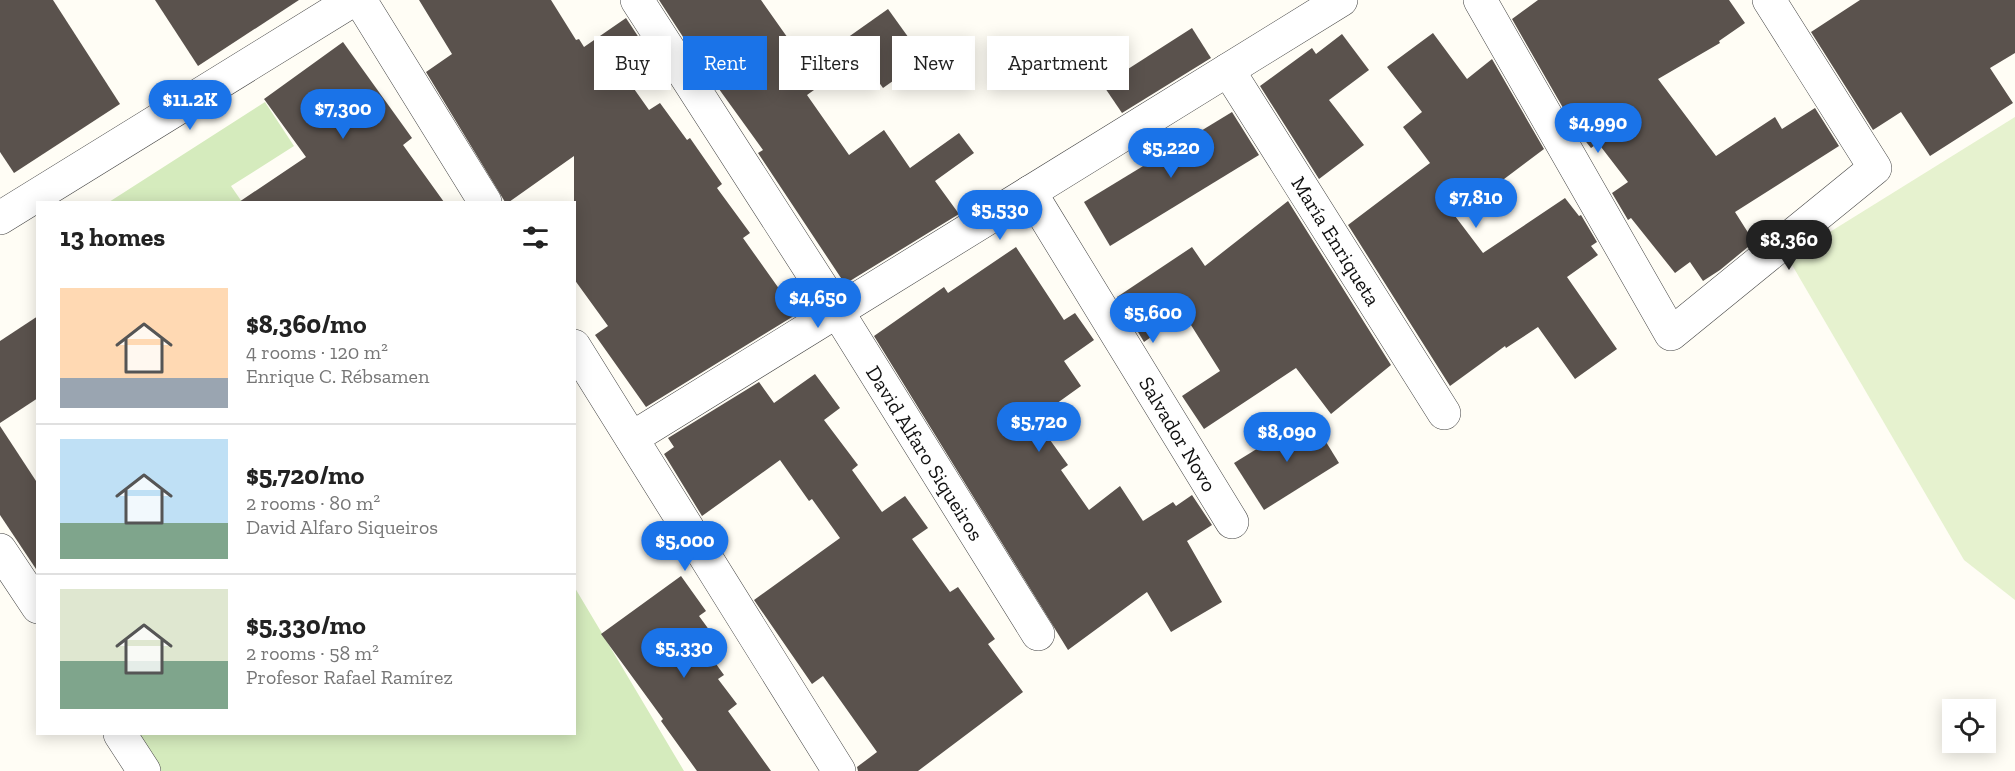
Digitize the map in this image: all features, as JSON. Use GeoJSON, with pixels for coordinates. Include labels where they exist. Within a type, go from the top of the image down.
{"type":"FeatureCollection","features":[{"type":"Feature","properties":{"kind":"street"},"geometry":{"type":"LineString","coordinates":[[0,218],[352,0]]}},
{"type":"Feature","properties":{"kind":"street"},"geometry":{"type":"LineString","coordinates":[[360,0],[485,201]]}},
{"type":"Feature","properties":{"kind":"street","name":"David Alfaro Siqueiros"},"geometry":{"type":"LineString","coordinates":[[637,0],[837,311],[1038,634]]}},
{"type":"Feature","properties":{"kind":"street"},"geometry":{"type":"LineString","coordinates":[[632,438],[1341,0]]}},
{"type":"Feature","properties":{"kind":"street"},"geometry":{"type":"LineString","coordinates":[[1480,0],[1671,334],[1875,168],[1769,0]]}},
{"type":"Feature","properties":{"kind":"street","name":"María Enriqueta"},"geometry":{"type":"LineString","coordinates":[[1228,70],[1443,413]]}},
{"type":"Feature","properties":{"kind":"street","name":"Salvador Novo"},"geometry":{"type":"LineString","coordinates":[[1030,192],[1232,522]]}},
{"type":"Feature","properties":{"kind":"street"},"geometry":{"type":"LineString","coordinates":[[576,349],[838,771]]}},
{"type":"Feature","properties":{"kind":"street"},"geometry":{"type":"LineString","coordinates":[[0,550],[36,605]]}},
{"type":"Feature","properties":{"kind":"street"},"geometry":{"type":"LineString","coordinates":[[121,735],[144,771]]}},
{"type":"Feature","properties":{"kind":"green space"},"geometry":{"type":"Polygon","coordinates":[[[265,102],[294,146],[231,186],[241,201],[111,201],[265,102]]]}},
{"type":"Feature","properties":{"kind":"green space"},"geometry":{"type":"Polygon","coordinates":[[[2015,117],[2015,600],[1964,560],[1788,258],[2015,117]]]}},
{"type":"Feature","properties":{"kind":"green space"},"geometry":{"type":"Polygon","coordinates":[[[576,590],[684,771],[148,771],[125,735],[576,735],[576,590]]]}},
{"type":"Feature","properties":{"kind":"building"},"geometry":{"type":"Polygon","coordinates":[[[0,0],[53,0],[120,104],[14,173],[0,152],[0,0]]]}},
{"type":"Feature","properties":{"kind":"building"},"geometry":{"type":"Polygon","coordinates":[[[155,0],[299,0],[198,66],[155,0]]]}},
{"type":"Feature","properties":{"kind":"building"},"geometry":{"type":"Polygon","coordinates":[[[419,0],[551,0],[576,40],[579,39],[584,47],[594,40],[594,90],[635,90],[649,110],[660,103],[687,140],[690,138],[722,184],[717,188],[750,233],[743,238],[797,314],[646,407],[595,335],[608,326],[576,282],[574,156],[510,201],[504,201],[426,72],[452,54],[419,0]]]}},
{"type":"Feature","properties":{"kind":"building"},"geometry":{"type":"Polygon","coordinates":[[[659,0],[761,0],[786,36],[779,36],[779,90],[814,90],[807,95],[849,155],[884,130],[910,168],[959,133],[974,153],[935,181],[959,214],[845,284],[758,153],[763,150],[720,90],[767,90],[767,36],[683,37],[659,0]]]}},
{"type":"Feature","properties":{"kind":"building"},"geometry":{"type":"Polygon","coordinates":[[[1538,0],[1729,0],[1745,23],[1719,41],[1720,43],[1658,79],[1716,156],[1775,117],[1782,129],[1815,108],[1839,146],[1735,212],[1754,242],[1720,270],[1703,281],[1690,262],[1675,273],[1631,218],[1628,220],[1612,193],[1628,182],[1598,143],[1591,148],[1574,127],[1512,19],[1538,0]]]}},
{"type":"Feature","properties":{"kind":"building"},"geometry":{"type":"Polygon","coordinates":[[[1860,0],[2015,0],[2015,53],[1990,68],[2013,103],[1930,156],[1901,112],[1873,130],[1811,32],[1860,0]]]}},
{"type":"Feature","properties":{"kind":"building"},"geometry":{"type":"Polygon","coordinates":[[[888,9],[907,36],[892,36],[892,82],[883,88],[880,84],[880,36],[850,36],[888,9]]]}},
{"type":"Feature","properties":{"kind":"building"},"geometry":{"type":"Polygon","coordinates":[[[626,18],[638,36],[600,36],[626,18]]]}},
{"type":"Feature","properties":{"kind":"building"},"geometry":{"type":"Polygon","coordinates":[[[1192,28],[1211,58],[1122,113],[1106,90],[1129,90],[1129,68],[1192,28]]]}},
{"type":"Feature","properties":{"kind":"building"},"geometry":{"type":"Polygon","coordinates":[[[1433,33],[1467,79],[1492,59],[1544,149],[1455,216],[1483,253],[1565,198],[1579,216],[1581,215],[1597,242],[1591,246],[1598,255],[1567,277],[1617,349],[1575,379],[1538,327],[1506,348],[1505,346],[1450,386],[1348,225],[1430,163],[1403,127],[1422,112],[1387,67],[1433,33]]]}},
{"type":"Feature","properties":{"kind":"building"},"geometry":{"type":"Polygon","coordinates":[[[1342,34],[1369,70],[1329,100],[1364,145],[1319,179],[1260,86],[1312,48],[1316,54],[1342,34]]]}},
{"type":"Feature","properties":{"kind":"building"},"geometry":{"type":"Polygon","coordinates":[[[343,42],[412,138],[403,145],[443,201],[240,201],[306,157],[264,99],[343,42]]]}},
{"type":"Feature","properties":{"kind":"building"},"geometry":{"type":"Polygon","coordinates":[[[1232,112],[1259,155],[1110,246],[1084,202],[1232,112]]]}},
{"type":"Feature","properties":{"kind":"building"},"geometry":{"type":"Polygon","coordinates":[[[1288,201],[1391,365],[1331,414],[1296,368],[1204,429],[1182,396],[1220,371],[1184,314],[1144,342],[1117,297],[1192,247],[1205,266],[1288,201]]]}},
{"type":"Feature","properties":{"kind":"building"},"geometry":{"type":"Polygon","coordinates":[[[1016,247],[1064,320],[1075,313],[1094,340],[1064,361],[1081,386],[1035,419],[1068,465],[1061,470],[1089,510],[1120,486],[1143,521],[1173,502],[1176,506],[1192,495],[1212,525],[1187,541],[1222,602],[1171,632],[1147,592],[1068,650],[874,336],[944,287],[948,293],[1016,247]]]}},
{"type":"Feature","properties":{"kind":"building"},"geometry":{"type":"Polygon","coordinates":[[[36,317],[36,399],[0,423],[0,341],[36,317]]]}},
{"type":"Feature","properties":{"kind":"building"},"geometry":{"type":"Polygon","coordinates":[[[815,374],[840,408],[824,420],[858,465],[852,470],[882,512],[905,496],[928,528],[912,539],[950,592],[958,587],[995,639],[988,644],[1023,692],[918,771],[858,771],[857,767],[877,752],[823,676],[812,684],[754,600],[840,538],[812,499],[809,501],[780,460],[702,516],[664,454],[674,447],[668,438],[759,382],[774,403],[815,374]]]}},
{"type":"Feature","properties":{"kind":"building"},"geometry":{"type":"Polygon","coordinates":[[[1310,416],[1339,463],[1264,510],[1234,463],[1310,416]]]}},
{"type":"Feature","properties":{"kind":"building"},"geometry":{"type":"Polygon","coordinates":[[[0,426],[36,481],[36,569],[0,515],[0,426]]]}},
{"type":"Feature","properties":{"kind":"building"},"geometry":{"type":"Polygon","coordinates":[[[681,576],[706,611],[699,616],[718,642],[706,650],[724,675],[718,679],[737,704],[728,711],[771,771],[697,771],[661,721],[663,719],[601,634],[681,576]]]}}]}
